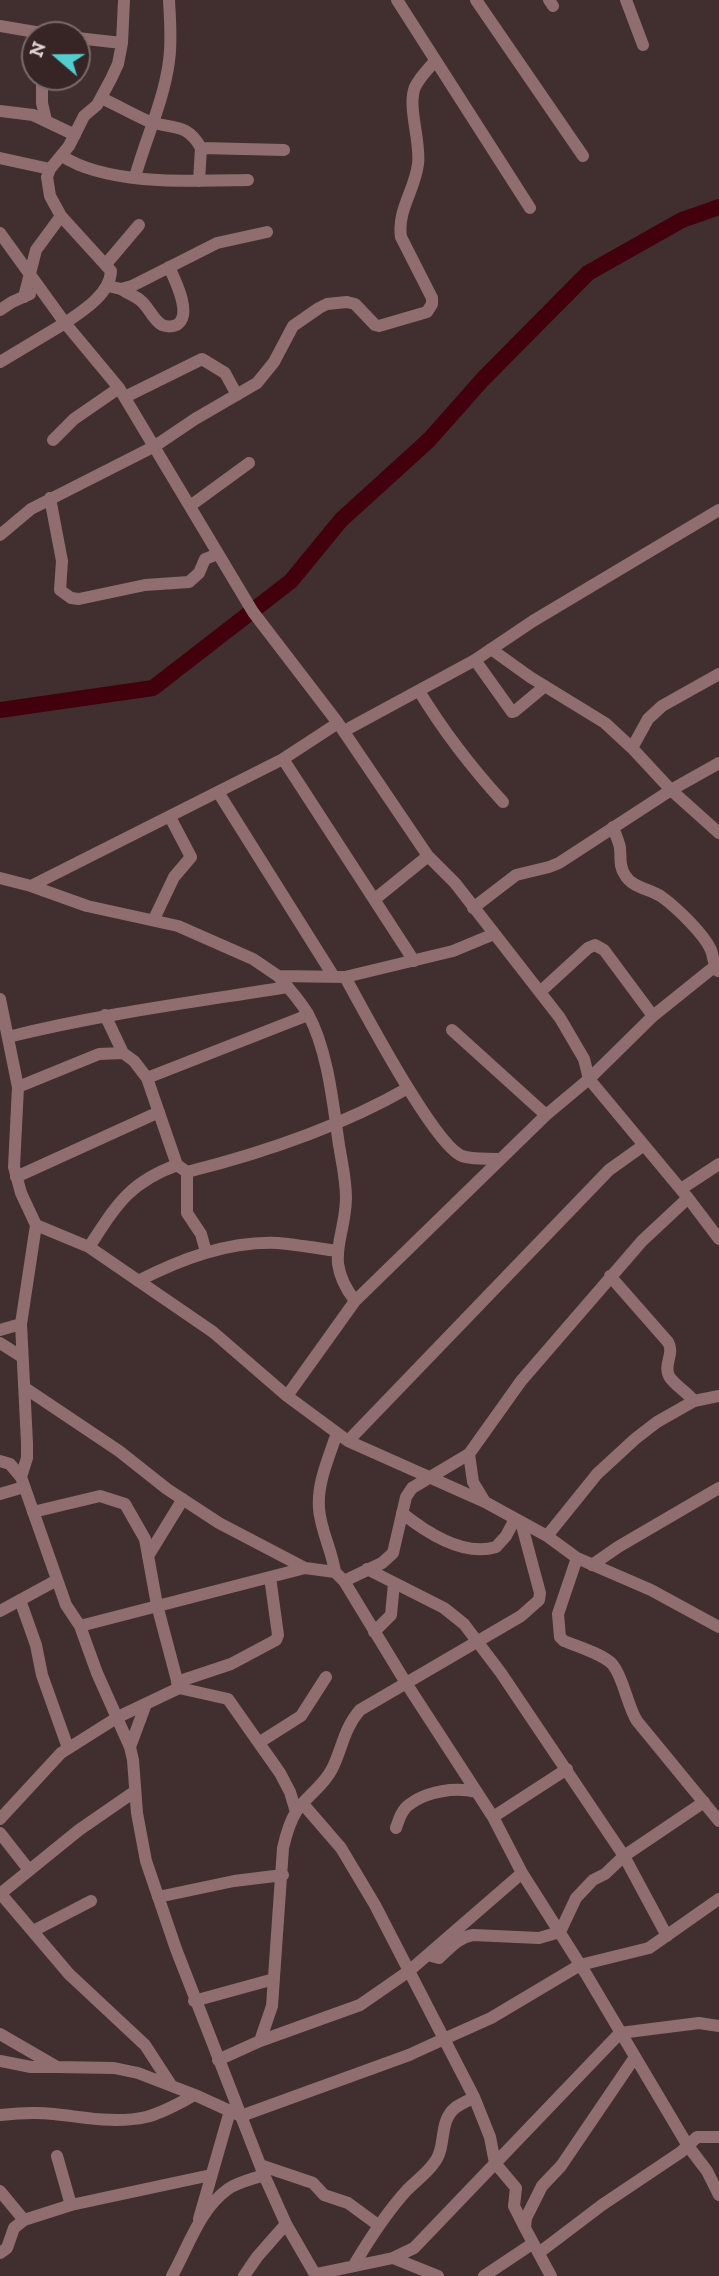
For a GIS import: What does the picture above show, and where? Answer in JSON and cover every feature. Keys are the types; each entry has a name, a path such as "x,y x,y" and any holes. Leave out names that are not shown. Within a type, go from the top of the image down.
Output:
{"street":[{"path":"115,288 111,271 106,264 61,216 50,196 47,177 75,135 84,116 101,98 118,64 124,0"},
{"path":"135,177 164,87 169,62 172,40 169,0"},
{"path":"397,0 530,208"},
{"path":"476,0 583,156"},
{"path":"626,0 643,45"},
{"path":"0,26 21,30"},
{"path":"91,40 122,43"},
{"path":"0,536 31,509 155,446 257,383 267,374 293,326 319,308 327,304 355,304 379,326 430,309 432,298 401,237 400,228 404,204 419,162 413,94 420,79 435,61"},
{"path":"42,91 46,120"},
{"path":"101,98 151,122 183,129 191,134 201,148 200,181"},
{"path":"0,111 17,112 46,120 75,135"},
{"path":"201,148 284,150"},
{"path":"62,156 93,169 135,177 200,181 248,180"},
{"path":"0,158 50,169"},
{"path":"24,297 36,250 61,216"},
{"path":"106,264 138,226"},
{"path":"0,362 65,323 115,288 139,283 217,243 267,232"},
{"path":"0,233 65,323 122,392 253,611 341,727 428,856 455,883 560,1018 584,1059 589,1079 719,1239"},
{"path":"115,288 140,300 160,324 171,327 178,324 184,312 180,292 169,267"},
{"path":"0,310 40,289"},
{"path":"53,440 74,419 122,392 202,359 225,373 237,395"},
{"path":"190,506 248,463"},
{"path":"50,498 62,561 60,590 71,598 98,596 145,585 189,582 200,573 205,559 218,554"},
{"path":"31,886 341,727 419,691 475,660 557,607 719,510"},
{"path":"491,649 605,723 671,790 719,833"},
{"path":"475,660 512,712 545,686"},
{"path":"632,748 648,719 662,706 719,674"},
{"path":"419,691 443,730 503,802"},
{"path":"283,759 414,961"},
{"path":"473,908 516,875 559,863 719,762"},
{"path":"218,792 448,1146 470,1158 500,1159"},
{"path":"154,919 174,877 191,857 170,817"},
{"path":"287,1396 355,1301 546,1115 589,1079 653,1016 718,967 702,937 670,903 635,885 625,876 613,827"},
{"path":"375,899 428,856"},
{"path":"0,878 87,906 178,926 253,959 278,976 288,987 308,1014 327,1074 345,1182 346,1201 337,1251 338,1269 355,1301"},
{"path":"278,976 339,977 453,951 494,933"},
{"path":"540,992 588,948 595,945 604,950 653,1016"},
{"path":"8,1037 106,1015 166,1008 288,987"},
{"path":"0,999 18,1087 14,1149 16,1177 36,1225 21,1324 27,1458 22,1482 0,1494"},
{"path":"147,1078 308,1014"},
{"path":"106,1015 123,1053 147,1078 182,1168 187,1213 201,1234 206,1252"},
{"path":"452,1030 546,1115"},
{"path":"18,1087 99,1054 123,1053"},
{"path":"89,1247 126,1195 147,1178 260,1151 376,1107 408,1088"},
{"path":"16,1177 159,1112"},
{"path":"314,1132 339,1143"},
{"path":"644,1145 600,1179 481,1306 343,1437 321,1484 319,1507 340,1577 493,1817 522,1873 688,2146 707,2171 719,2195"},
{"path":"25,1388 219,1523 305,1568 340,1577 367,1569 382,1563 393,1553 406,1497 412,1488 469,1454 521,1381 610,1276 684,1194 719,1164"},
{"path":"36,1225 89,1247 213,1332 287,1396 343,1437 426,1478 485,1502 547,1536 577,1558 651,1590 719,1627"},
{"path":"138,1281 206,1252 276,1243 337,1251"},
{"path":"610,1276 668,1342 672,1354 667,1366 669,1376 694,1401"},
{"path":"0,1330 21,1324"},
{"path":"0,1343 22,1357"},
{"path":"547,1536 615,1456 657,1422 694,1401 719,1396"},
{"path":"469,1454 473,1482 485,1502"},
{"path":"0,1461 10,1464 22,1482 66,1605 80,1626 97,1673 130,1747 134,1792 146,1861 194,2001 218,2060 235,2114 286,2224 316,2275 393,2258 414,2248 620,2033 699,2023 719,2026"},
{"path":"592,1565 719,1488"},
{"path":"33,1513 93,1497 117,1500 125,1504 145,1539 157,1605 178,1685"},
{"path":"148,1556 183,1499"},
{"path":"402,1513 436,1535 476,1550 496,1547 518,1520"},
{"path":"260,2041 271,2014 283,1848 288,1829 299,1808 317,1791 333,1767 344,1735 360,1710 521,1616 539,1600 540,1593 518,1520"},
{"path":"577,1558 558,1614 560,1637 609,1661 615,1667 630,1710 637,1721 719,1821"},
{"path":"80,1626 305,1568"},
{"path":"367,1569 451,1613 464,1624 567,1769 624,1856 667,1936"},
{"path":"0,1819 68,1748 178,1685 231,1664 276,1640 278,1635 270,1577"},
{"path":"0,1611 57,1580"},
{"path":"374,1632 391,1615 394,1583"},
{"path":"20,1600 36,1644 42,1675 68,1748"},
{"path":"260,1742 301,1716 326,1677"},
{"path":"178,1685 228,1699 260,1742 299,1808 341,1848 375,1905 474,2097 489,2137 495,2163 516,2188 514,2206 551,2276"},
{"path":"130,1747 146,1704"},
{"path":"493,1817 567,1769"},
{"path":"396,1828 403,1811 422,1798 453,1790 476,1792"},
{"path":"134,1792 79,1830 0,1893 69,1974 145,2045 171,2085"},
{"path":"560,1933 576,1898 593,1880 704,1802"},
{"path":"0,1833 29,1870"},
{"path":"218,2060 260,2041 360,2005 428,1955 522,1873"},
{"path":"158,1896 234,1881 283,1875"},
{"path":"0,2061 31,2067 114,2068 138,2073 235,2114 370,2069 444,2039 503,2012 580,1965 649,1948 719,1899"},
{"path":"33,1931 91,1901"},
{"path":"428,1955 439,1958 465,1936 540,1938 560,1933"},
{"path":"194,2001 274,1979"},
{"path":"0,2034 57,2067"},
{"path":"525,2228 529,2211 542,2186 561,2166 635,2057"},
{"path":"0,2115 53,2113 89,2119 121,2120 145,2117 166,2110 195,2095"},
{"path":"354,2265 378,2225 440,2154 446,2121 450,2114 474,2097"},
{"path":"172,2276 198,2222 211,2175 235,2114"},
{"path":"484,2276 536,2248 602,2205 697,2137 719,2137"},
{"path":"57,2156 71,2205"},
{"path":"198,2222 228,2189 262,2170 313,2183 324,2195 348,2203 378,2225"},
{"path":"0,2253 7,2248 14,2228 24,2220 71,2205 211,2175"},
{"path":"0,2191 24,2220"},
{"path":"244,2276 257,2256 286,2224"},
{"path":"393,2258 438,2276"}],"waterway":[{"path":"0,710 153,688 291,581 341,520 429,440 483,379 588,273 682,220 719,207"}]}
